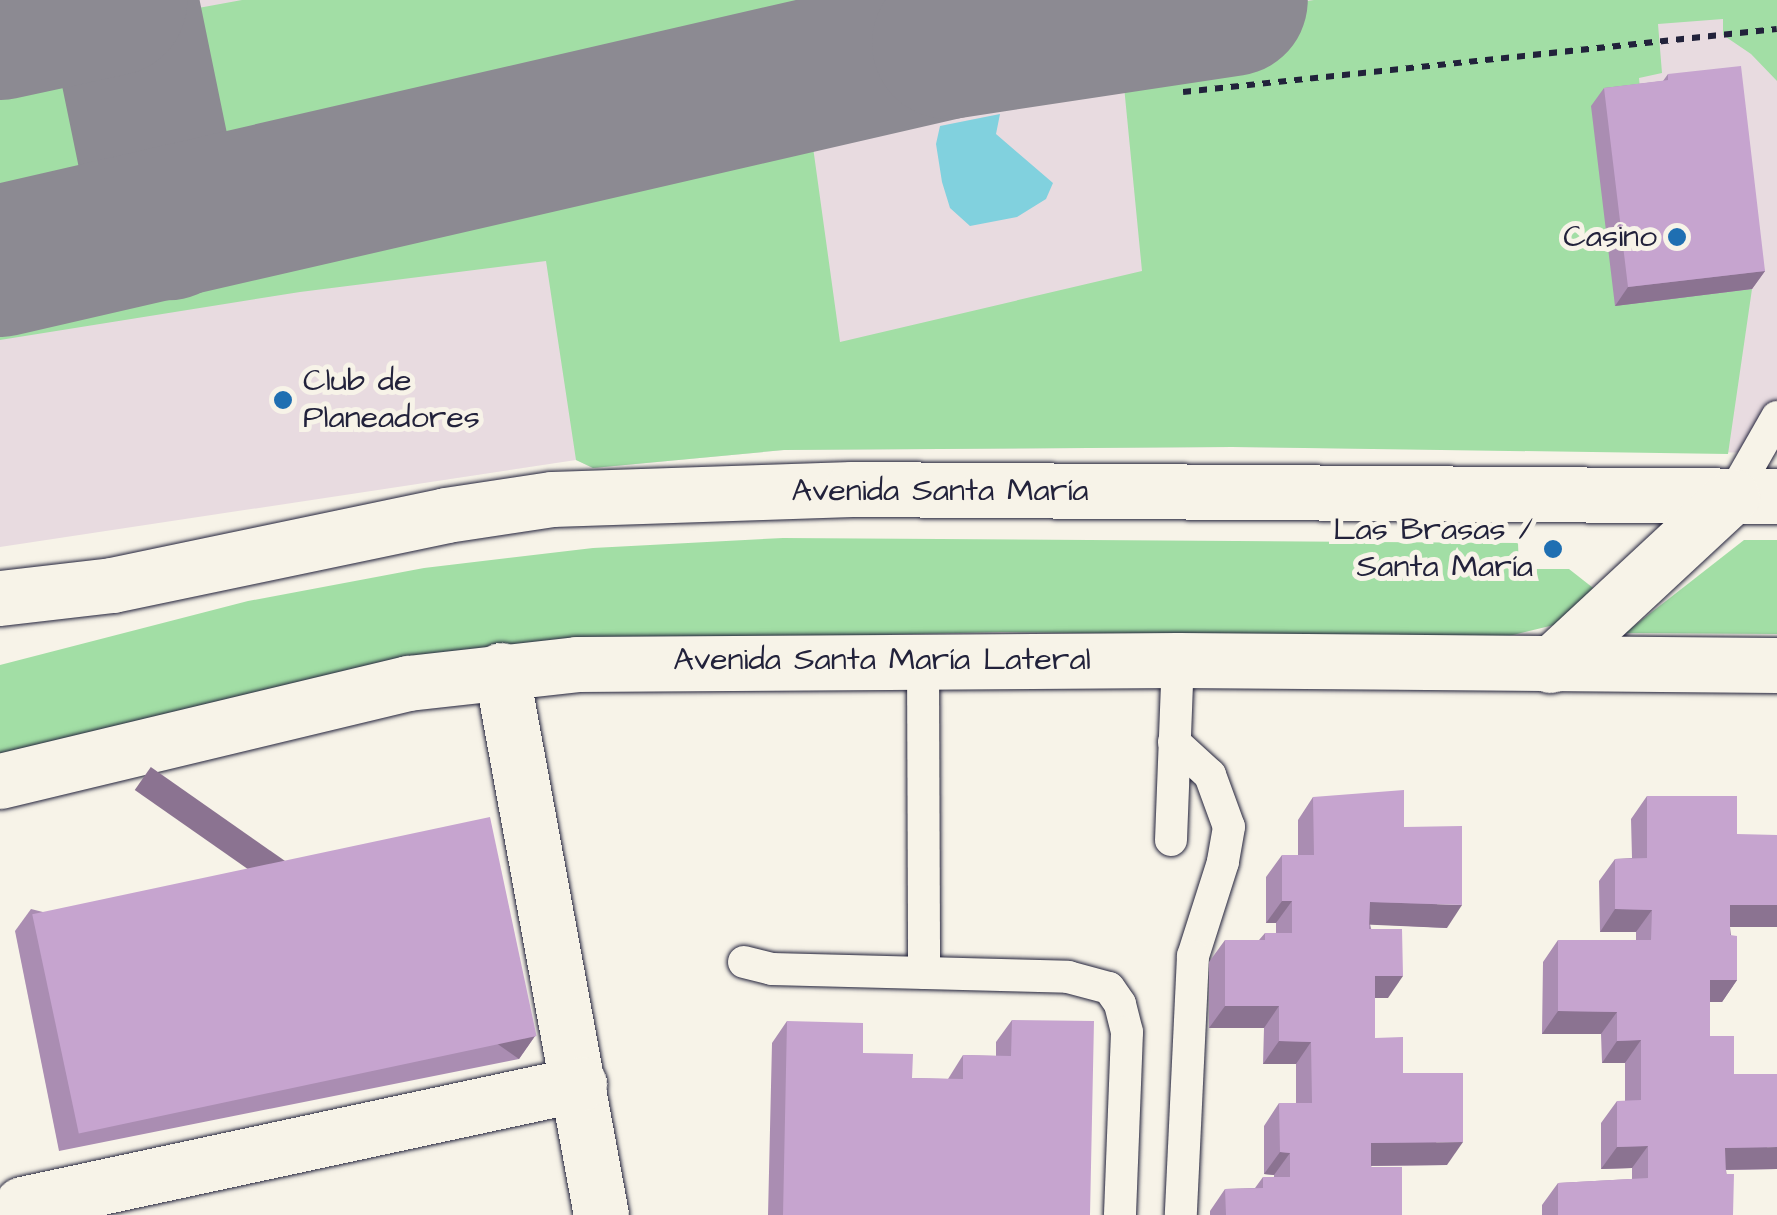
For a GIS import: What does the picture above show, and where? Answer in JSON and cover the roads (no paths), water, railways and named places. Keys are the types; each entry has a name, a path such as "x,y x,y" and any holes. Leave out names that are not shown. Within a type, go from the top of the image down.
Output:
{"street":[{"name":"Avenida Santa María","path":"0,619 112,585 446,515 552,499 852,489 1754,496"},
{"path":"1550,665 1754,496"},
{"name":"Avenida Santa María","path":"0,598 112,585"},
{"name":"Avenida Santa María Lateral","path":"0,781 408,683 501,670 659,660 1777,665"},
{"path":"501,670 602,1215"},
{"path":"22,1204 579,1084"}],"lane":[{"path":"1754,496 1777,416"},
{"path":"923,660 924,974"},
{"path":"1170,840 1178,660"},
{"path":"1174,742 1210,775 1229,827 1223,862 1193,956 1181,1215"},
{"path":"744,962 772,969 1068,977 1109,988 1120,1004 1127,1032 1120,1215"}],"water":[{"path":"1000,114 996,134 1053,183 1046,199 1017,217 970,226 950,208 942,182 936,144 940,126"}],"place":[{"name":"Casino","path":"1677,237"},
{"name":"Club de Planeadores","path":"283,400"},
{"name":"Las Brasas / Santa María","path":"1553,549"}]}
